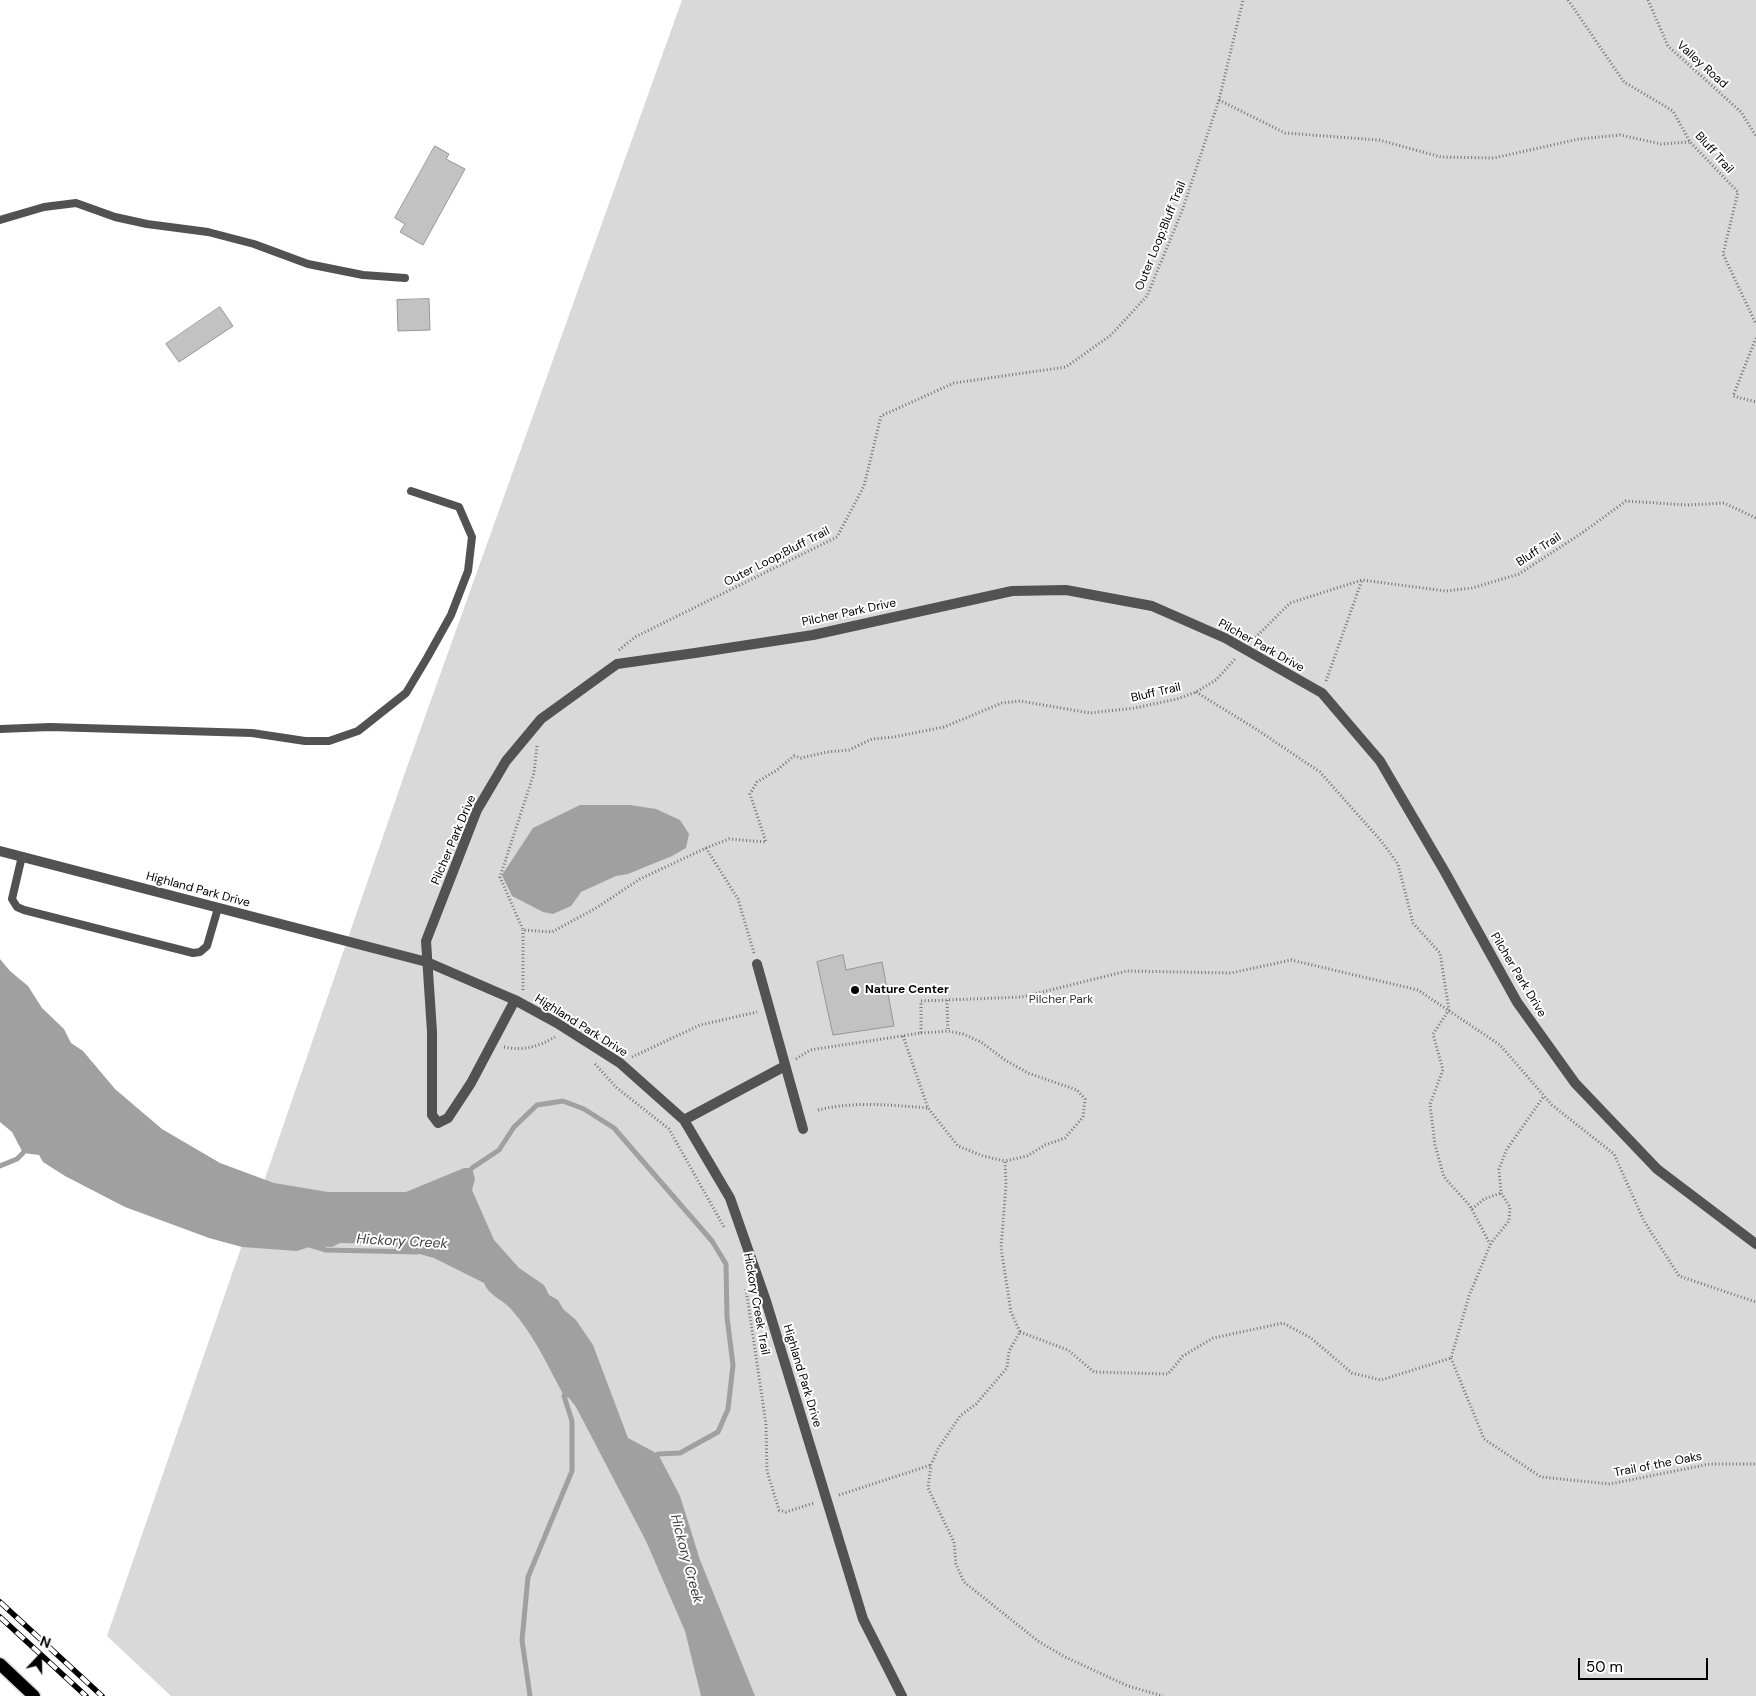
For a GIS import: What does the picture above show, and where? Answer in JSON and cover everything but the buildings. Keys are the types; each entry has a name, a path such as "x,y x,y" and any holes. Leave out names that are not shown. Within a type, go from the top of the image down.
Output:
{"main road":[{"path":"0,1664 34,1696"}],"street":[{"name":"Pilcher Park Drive","path":"491,1045 471,1083 448,1118 438,1123 432,1115 432,1032 426,942 478,810 506,761 541,719 617,664 813,634 1012,591 1066,590 1152,606 1225,638 1322,694 1380,761 1445,872 1517,1002 1575,1083 1657,1169 1756,1244"},
{"name":"Highland Park Drive","path":"0,850 427,962 515,1000 568,1030 620,1063 684,1120 730,1198 766,1301 863,1619 902,1696"},
{"path":"757,964 803,1130"},
{"path":"491,1045 515,1000"},
{"path":"684,1120 785,1066"}],"lane":[{"path":"0,220 44,207 76,203 147,224 208,232 254,244 308,264 362,275 405,278"},
{"path":"0,729 59,727 252,733 305,741 329,741 358,731 406,693 428,658 451,615 468,571 472,537 459,507 411,491"},
{"path":"22,856 12,899 17,907 24,910 193,953 200,952 208,946 218,908"}],"path":[{"name":"Outer Loop;Bluff Trail","path":"612,655 635,637 837,537 864,486 880,416 954,383 1066,366 1111,335 1148,296 1182,211 1219,100 1243,0"},
{"name":"Bluff Trail","path":"1568,0 1624,82 1673,112 1690,142 1738,192 1724,254 1756,324"},
{"name":"Valley Road","path":"1648,0 1668,46 1741,112 1756,136"},
{"path":"1219,100 1285,133 1379,140 1441,157 1494,158 1579,140 1620,136 1661,144 1690,142"},
{"path":"1756,338 1733,396 1756,402"},
{"name":"Bluff Trail","path":"706,848 729,839 766,842 750,794 756,782 777,770 794,756 801,758 849,750 872,739 894,738 944,726 1002,703 1020,701 1090,713 1135,708 1176,699 1196,692 1216,680 1290,603 1362,580 1446,591 1472,588 1519,574 1582,533 1626,501 1687,505 1724,503 1756,518"},
{"path":"1322,694 1362,580"},
{"path":"1196,692 1320,772 1382,842 1398,864 1413,922 1440,953 1449,1010 1433,1034 1443,1070 1430,1104 1435,1145 1444,1177 1472,1209 1490,1245"},
{"path":"523,991 523,930 500,877 534,773 541,719"},
{"path":"523,930 552,932 596,908 640,879 706,848 738,899 757,964"},
{"path":"921,1033 921,1001 1022,997 1127,971 1231,973 1290,960 1418,990 1500,1045 1552,1105 1614,1154 1644,1221 1679,1276 1756,1302"},
{"path":"947,1000 948,1031"},
{"path":"620,1063 700,1025 770,1009"},
{"path":"491,1045 516,1050 535,1047 568,1030"},
{"path":"785,1066 810,1050 921,1033 948,1031 963,1034 981,1042 1005,1060 1028,1073 1077,1090 1085,1099 1083,1117 1065,1138 1045,1145 1027,1156 1005,1161 983,1156 958,1146 928,1108 903,1036"},
{"path":"591,1060 616,1088 669,1128 727,1231"},
{"path":"1005,1161 1006,1185 1001,1248 1011,1312 1020,1332 1068,1350 1094,1372 1168,1374 1183,1356 1214,1338 1283,1323 1311,1338 1352,1373 1381,1380 1450,1358 1468,1296 1490,1245 1509,1221 1510,1207 1501,1194 1499,1169 1507,1149 1545,1096"},
{"path":"818,1110 834,1106 870,1104 928,1108"},
{"path":"1472,1209 1484,1199 1501,1194"},
{"name":"Hickory Creek Trail","path":"744,1282 766,1424 768,1471 779,1510 786,1512 931,1465"},
{"path":"1020,1332 1009,1351 1007,1368 976,1404 960,1416 938,1449 931,1465 928,1488 954,1542 956,1564 964,1582 1038,1641 1065,1658 1128,1686 1163,1696"},
{"name":"Trail of the Oaks","path":"1450,1358 1484,1439 1541,1477 1610,1484 1710,1464 1756,1464"}],"green space":[{"name":"Pilcher Park","path":"682,0 1756,0 1756,1696 171,1696 107,1636 407,767"}],"water":[{"path":"580,805 630,805 656,809 680,820 689,834 686,848 672,856 628,874 616,876 581,892 571,906 553,914 543,912 512,896 502,875 533,828"},
{"path":"0,959 10,971 28,986 42,1008 64,1029 71,1043 83,1051 115,1089 162,1129 220,1163 274,1183 328,1192 406,1192 464,1168 472,1168 475,1179 472,1190 494,1240 519,1268 544,1285 549,1295 558,1300 563,1309 576,1320 593,1345 628,1438 658,1454 680,1496 700,1560 755,1696 701,1696 685,1631 646,1541 576,1407 569,1398 564,1396 527,1329 511,1309 492,1294 484,1283 434,1258 384,1244 340,1243 332,1247 312,1246 297,1251 242,1247 209,1238 125,1207 65,1176 43,1162 39,1155 23,1153 12,1132 0,1122"}],"waterway":[{"path":"472,1168 499,1150 514,1127 537,1105 563,1101 584,1109 614,1128 712,1241 726,1264 727,1317 733,1365 728,1409 718,1432 680,1453 658,1454"},
{"path":"0,1166 17,1159 23,1153"},
{"name":"Hickory Creek","path":"307,1244 326,1250 418,1252"},
{"path":"530,1696 522,1640 528,1577 572,1471 572,1421 564,1396"}],"railway":[{"path":"0,1602 102,1696"},
{"path":"0,1617 86,1696"}],"place":[{"name":"Nature Center","path":"855,990"}]}
